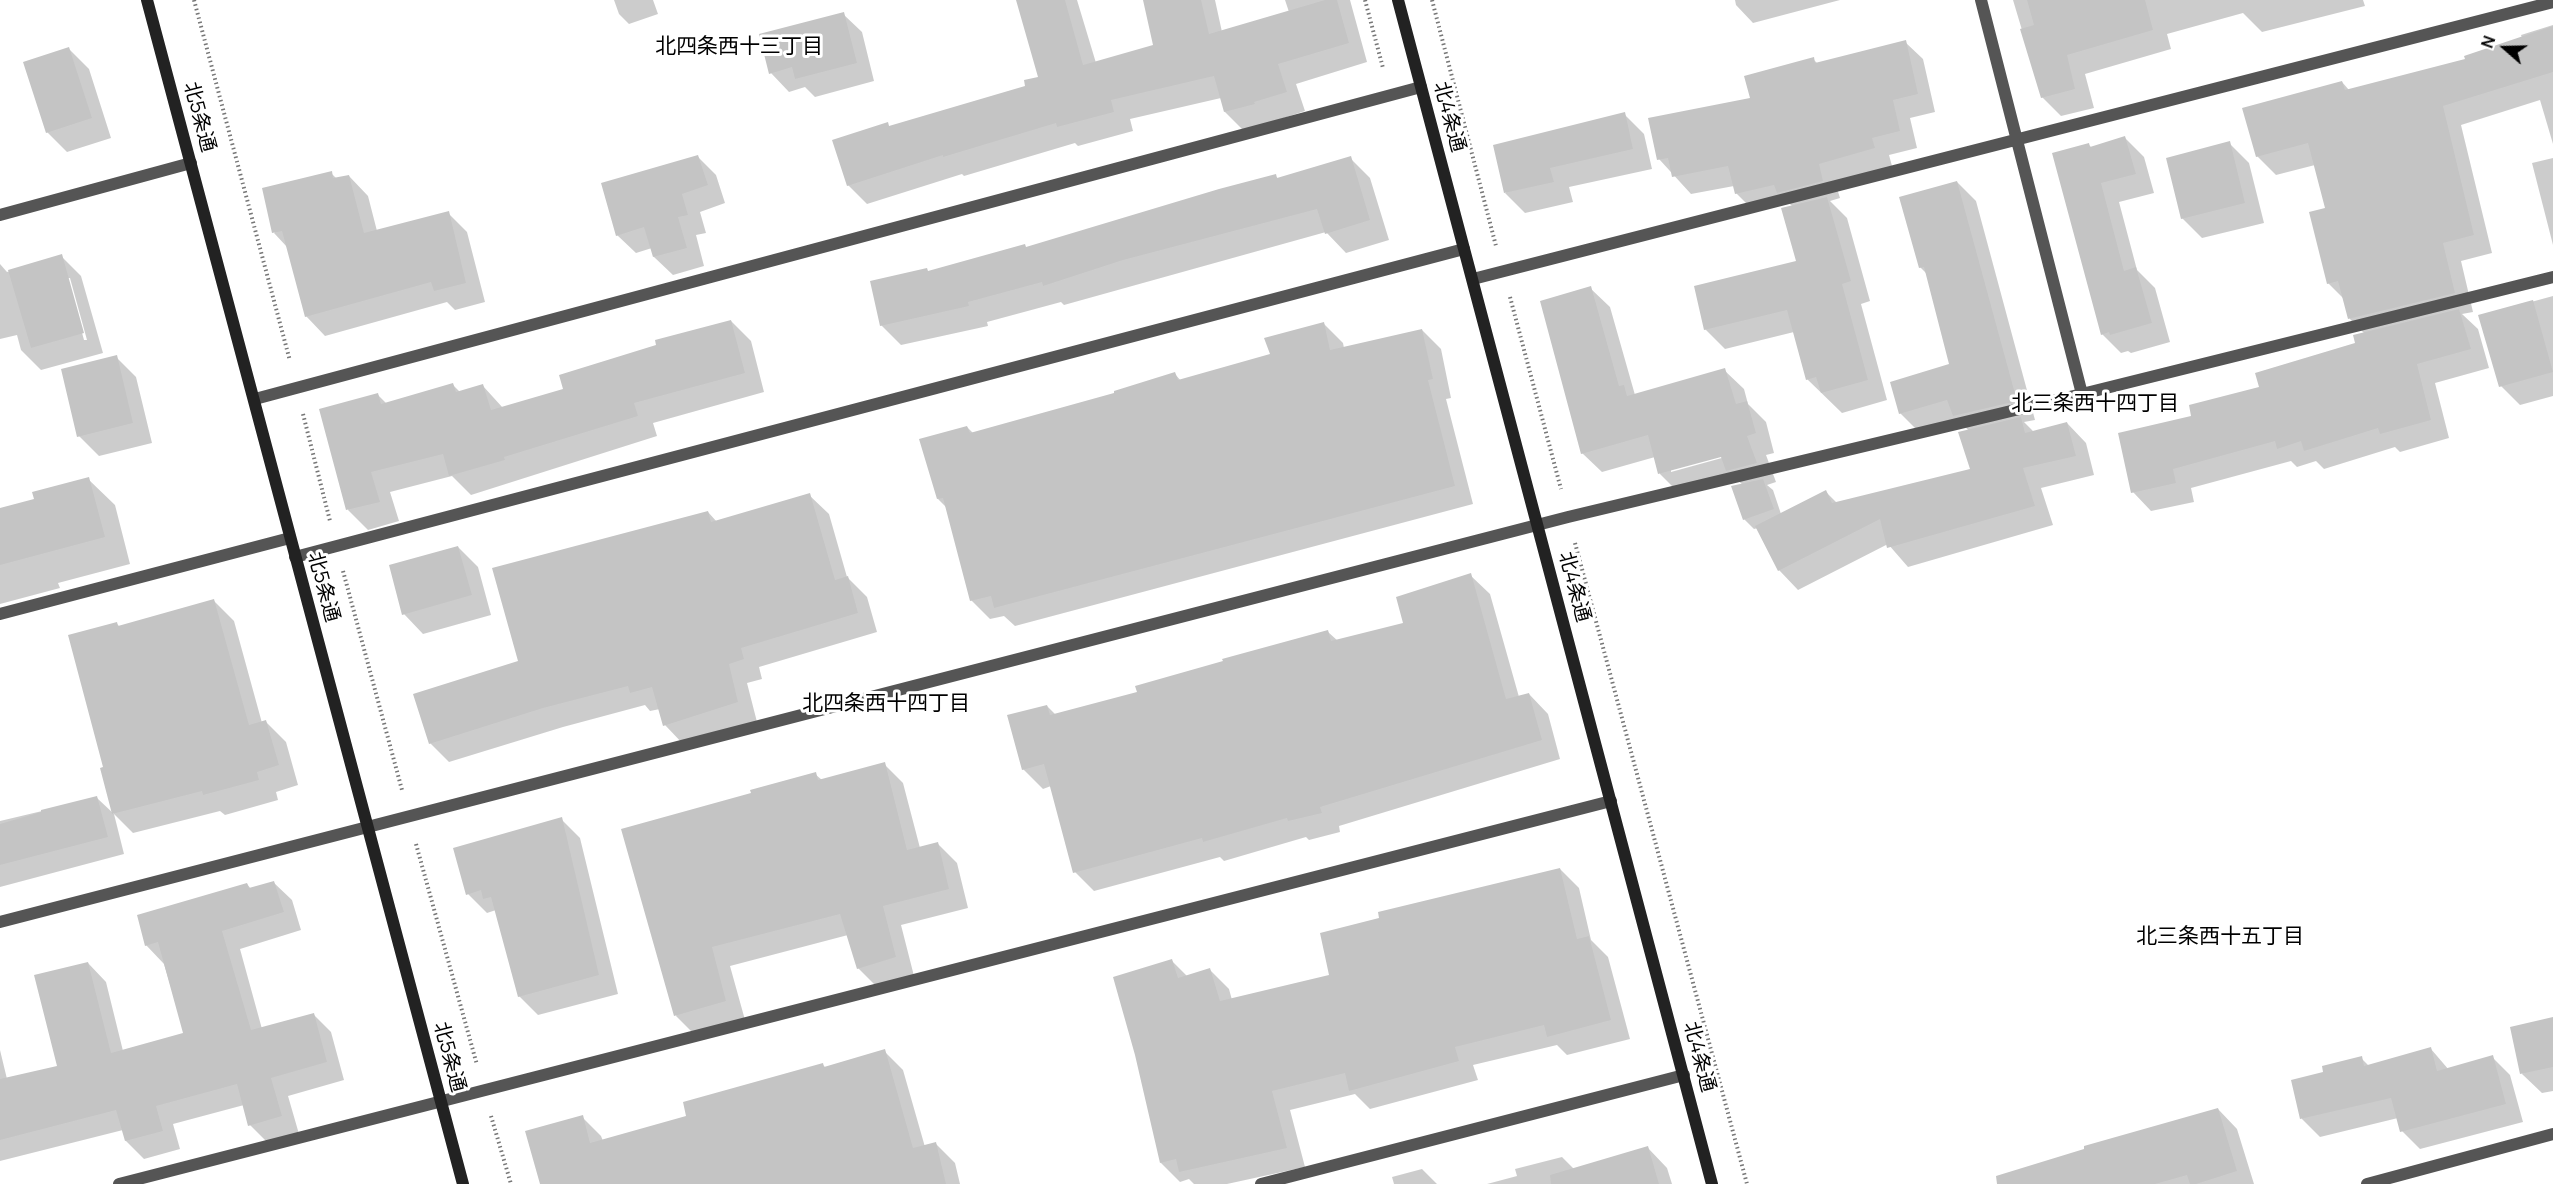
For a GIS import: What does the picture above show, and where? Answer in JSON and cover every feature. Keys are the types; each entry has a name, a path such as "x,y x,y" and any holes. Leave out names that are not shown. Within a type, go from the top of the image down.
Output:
{"street":[{"name":"北5条通","path":"147,0 463,1184"},
{"name":"北4条通","path":"1398,0 1712,1184"},
{"path":"1981,0 2082,394"},
{"path":"1473,279 2553,2"},
{"path":"255,399 1421,87"},
{"path":"0,215 191,163"},
{"path":"295,557 1464,249"},
{"path":"0,922 1537,525 2082,394 2553,277"},
{"path":"0,614 290,538"},
{"path":"119,1184 1611,801"},
{"path":"1261,1184 1684,1075"},
{"path":"2367,1184 2553,1134"}],"path":[{"path":"194,0 297,388 336,546 511,1184"},
{"path":"1432,0 1747,1184"}],"building":[{"path":"1016,0 1065,0 1083,65 1153,45 1143,0 1201,0 1209,34 1325,0 1337,0 1349,43 1278,64 1287,92 1254,102 1255,104 1224,112 1214,76 1111,100 1114,112 1057,127 1056,123 943,157 943,155 847,186 832,140 888,122 889,126 1025,86 1024,80 1038,77"},
{"path":"2027,0 2145,0 2153,30 2067,55 2075,89 2041,98 2020,29 2034,25"},
{"path":"844,12 857,63 795,79 792,67 769,74 759,34"},
{"path":"2553,26 2553,72 2443,106 2474,235 2443,243 2455,293 2348,319 2338,281 2327,284 2309,212 2325,208 2308,143 2256,157 2242,108 2342,81 2345,90 2465,59 2464,56"},
{"path":"1906,40 1918,94 1893,100 1900,131 1872,138 1875,148 1819,164 1823,181 1777,193 1774,185 1735,194 1728,166 1672,177 1668,158 1657,160 1648,118 1750,98 1744,76 1814,57 1815,63"},
{"path":"69,47 92,118 46,133 23,62"},
{"path":"1625,112 1633,149 1550,168 1554,182 1504,193 1493,145"},
{"path":"2125,136 2136,174 2101,183 2124,271 2136,267 2152,323 2110,335 2109,332 2101,335 2052,153 2089,143 2090,147"},
{"path":"2230,141 2245,203 2181,219 2166,158"},
{"path":"698,155 708,185 682,194 688,215 678,217 687,248 653,257 644,227 616,236 601,183"},
{"path":"1351,156 1370,220 1325,234 1317,209 1123,260 1043,286 1042,282 968,302 969,306 880,326 870,281 927,268 928,271 1025,244 1026,247 1219,189 1276,174 1277,178"},
{"path":"332,171 333,178 349,175 364,233 449,211 466,283 434,291 431,282 305,317 282,231 272,233 262,188"},
{"path":"1957,181 2017,401 1953,416 1947,400 1899,414 1890,382 1949,364 1924,267 1919,268 1899,197"},
{"path":"1827,197 1851,281 1842,284 1868,380 1821,393 1816,377 1806,380 1787,310 1704,330 1694,286 1796,261 1781,208"},
{"path":"62,254 84,333 31,348 8,270"},
{"path":"1591,286 1619,386 1624,385 1627,396 1725,368 1736,404 1747,401 1756,433 1747,436 1757,463 1726,471 1721,457 1658,474 1648,435 1581,454 1540,301"},
{"path":"2533,300 2553,372 2499,387 2478,315"},
{"path":"2459,309 2471,349 2417,364 2431,420 2380,434 2378,428 2304,451 2301,441 2277,449 2275,441 2173,469 2176,483 2131,493 2118,433 2191,416 2189,405 2259,387 2255,373 2355,343 2353,335"},
{"path":"731,320 745,373 634,403 638,416 449,476 443,454 371,472 380,502 346,510 319,409 378,393 381,404 453,383 456,392 483,384 491,410 563,389 559,375 656,345 655,340"},
{"path":"1324,322 1330,350 1422,329 1433,379 1428,380 1455,486 994,608 991,596 970,601 943,498 937,499 919,439 967,426 970,433 1114,393 1114,391 1175,372 1178,380 1270,354 1264,338"},
{"path":"117,355 133,423 77,437 61,369"},
{"path":"2021,417 2025,433 2067,422 2076,456 2023,468 2035,506 1887,548 1880,519 1778,571 1755,526 1826,490 1832,503 1970,469 1958,432"},
{"path":"89,477 105,537 0,565 0,508 34,499 32,492"},
{"path":"1763,479 1774,509 1743,520 1731,486"},
{"path":"810,493 835,580 848,576 858,613 741,648 744,659 729,664 738,702 663,726 652,687 630,693 628,686 543,708 429,744 413,694 518,661 492,568 708,511 711,522"},
{"path":"458,546 472,595 402,615 389,565"},
{"path":"1471,573 1506,699 1529,693 1542,740 1320,807 1322,813 1288,821 1287,818 1203,842 1202,838 1073,873 1044,764 1022,770 1007,715 1047,705 1050,715 1137,692 1135,686 1328,630 1331,641 1403,623 1396,597"},
{"path":"214,599 249,725 266,720 279,765 257,772 259,780 203,795 202,791 112,814 100,768 103,767 68,635 117,622 118,626"},
{"path":"885,762 907,850 938,842 949,889 883,906 896,957 857,969 840,914 712,947 726,1001 674,1016 621,829 751,793 750,790 816,772 818,780"},
{"path":"97,796 108,837 0,865 0,824 41,812 41,810"},
{"path":"562,817 599,975 518,997 491,897 483,899 481,890 466,895 453,848"},
{"path":"1560,868 1577,939 1589,936 1611,1020 1547,1037 1544,1025 1455,1047 1459,1061 1349,1091 1345,1073 1272,1091 1287,1148 1179,1172 1176,1159 1160,1163 1135,1055 1113,977 1172,959 1178,978 1210,968 1220,1001 1329,975 1320,933 1379,918 1378,912"},
{"path":"274,881 284,912 222,931 251,1030 314,1013 327,1062 271,1078 282,1116 248,1126 237,1084 156,1106 163,1131 125,1141 116,1110 0,1140 0,1079 57,1066 34,975 88,962 111,1053 183,1033 158,942 145,946 137,915 247,883 249,888"},
{"path":"2553,1017 2553,1067 2520,1074 2510,1027"},
{"path":"2431,1047 2437,1071 2493,1055 2506,1104 2400,1132 2391,1098 2300,1119 2291,1080 2323,1072 2322,1066 2362,1056 2364,1066"},
{"path":"885,1049 913,1148 936,1142 946,1184 540,1184 525,1131 583,1115 590,1143 686,1116 683,1102 823,1063 824,1067"},
{"path":"2218,1108 2237,1171 2196,1184 2190,1184 2187,1175 2155,1184 1997,1184 1996,1176 2084,1149 2084,1146"},
{"path":"1648,1146 1659,1184 1551,1184 1550,1175"}],"district":[{"name":"北四条西十三丁目","path":"739,47"},
{"name":"北三条西十四丁目","path":"2095,404"},
{"name":"北四条西十四丁目","path":"886,704"},
{"name":"北三条西十五丁目","path":"2220,937"}]}
